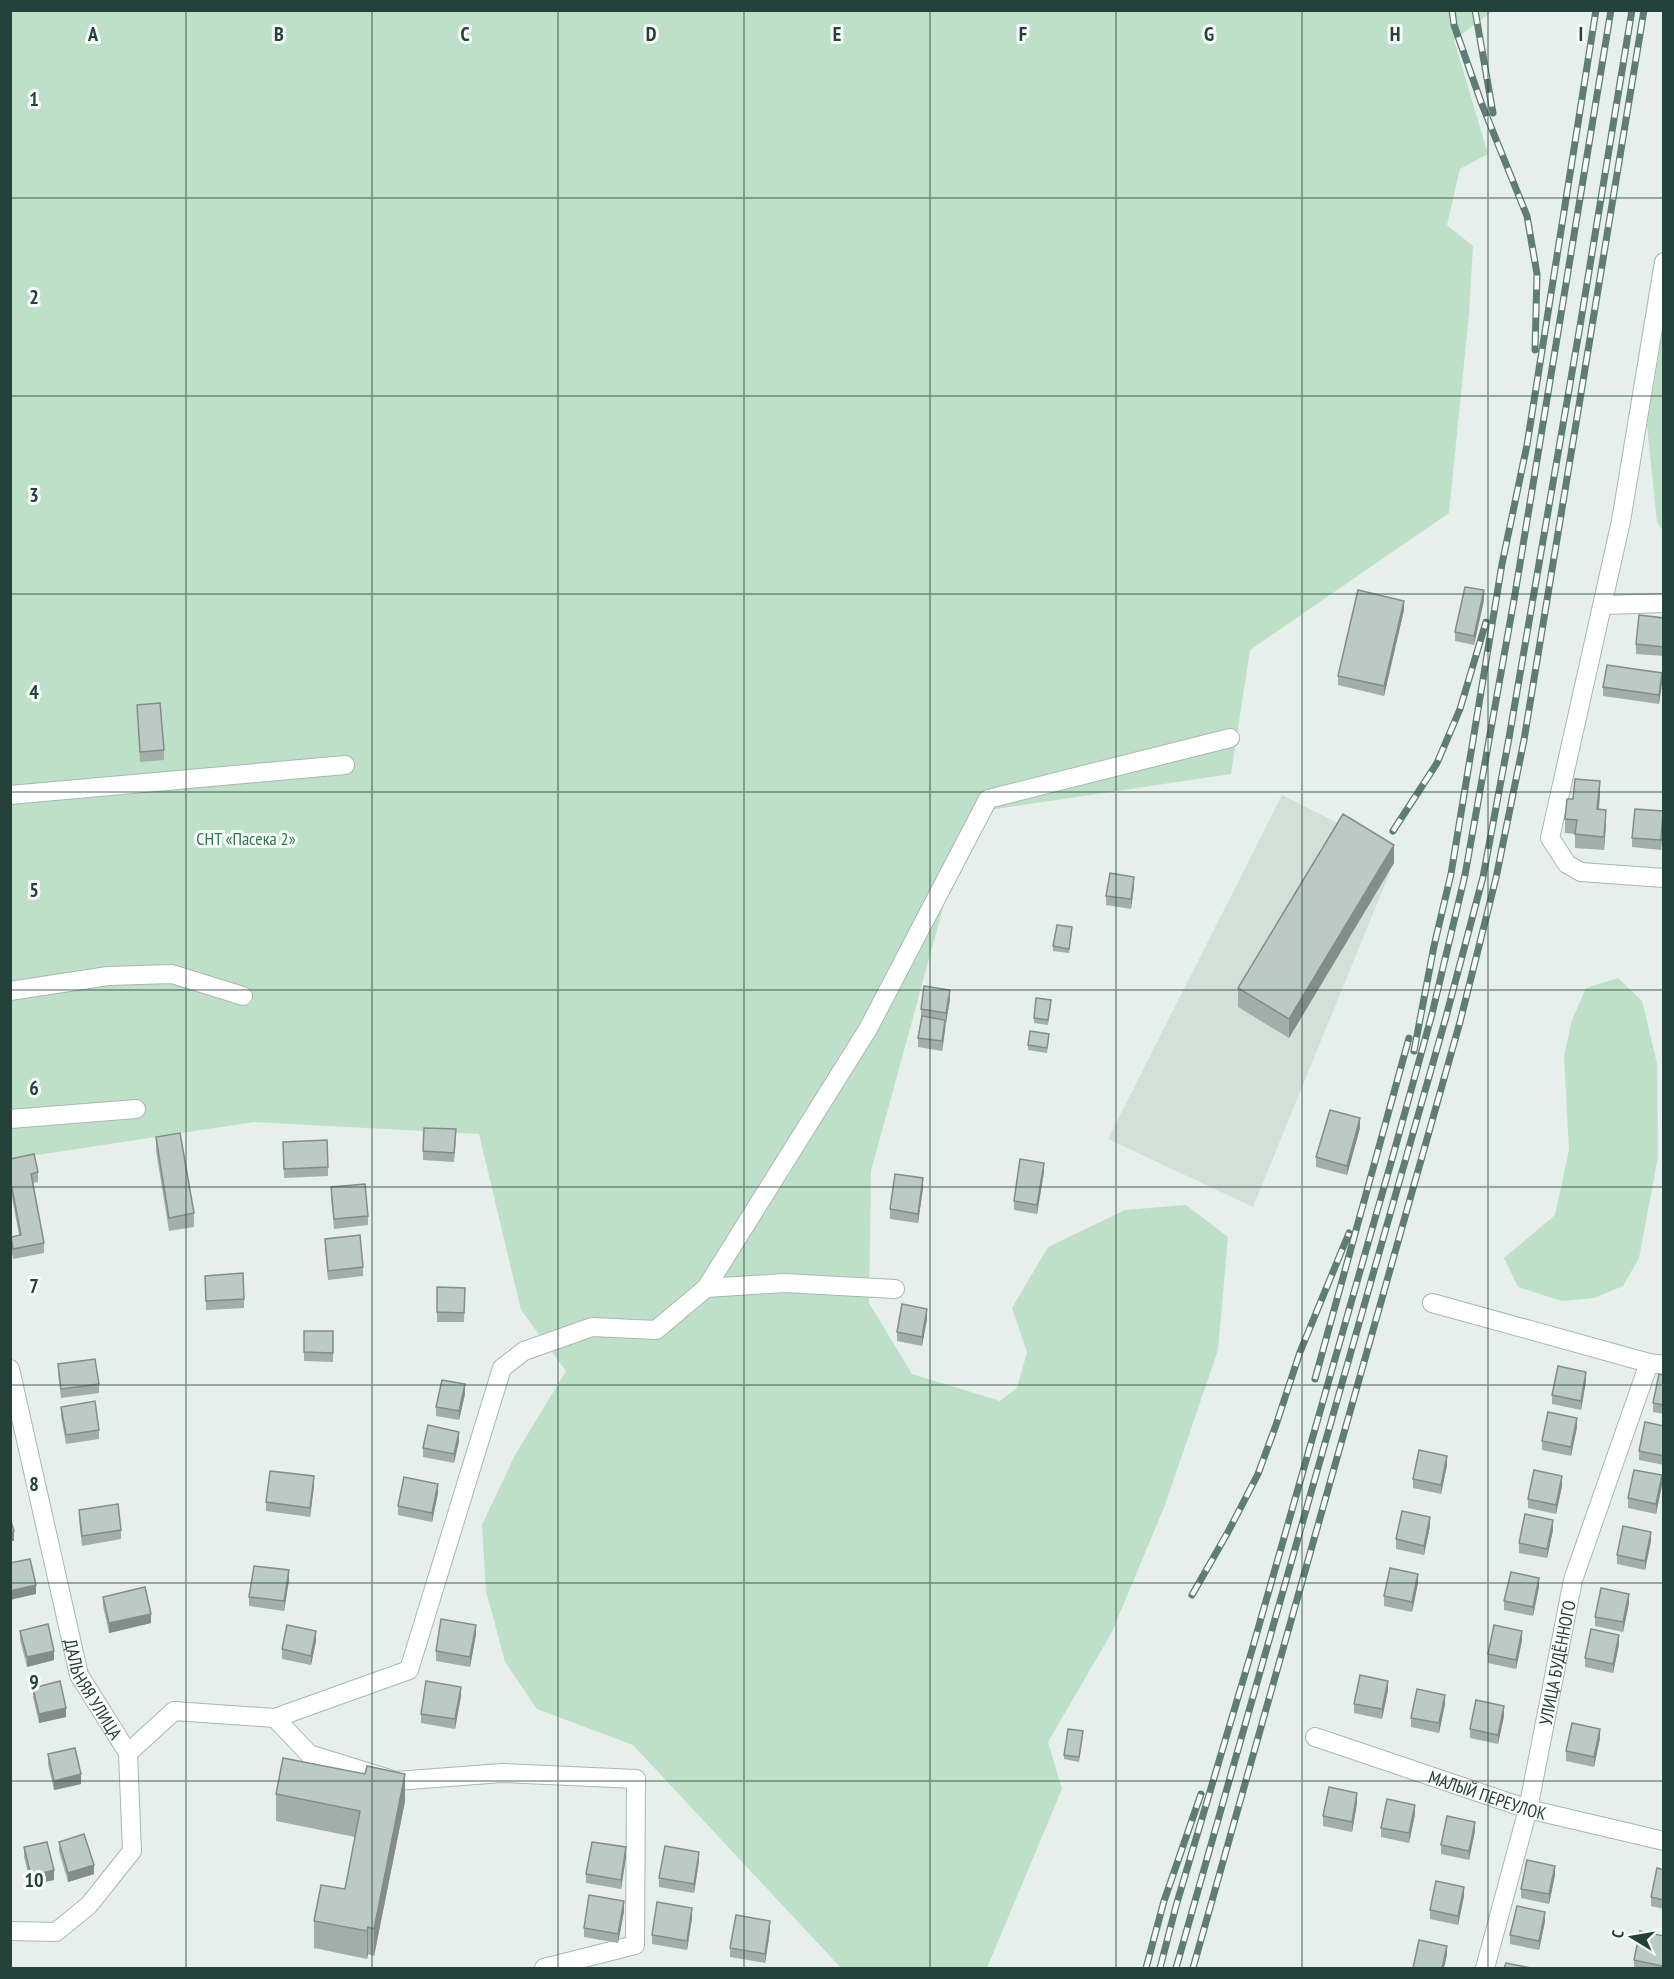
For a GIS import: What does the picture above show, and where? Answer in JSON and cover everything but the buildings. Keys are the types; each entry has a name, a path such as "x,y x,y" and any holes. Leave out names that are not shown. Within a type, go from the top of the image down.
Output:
{"street":[{"path":"1664,262 1622,521 1551,838 1567,864 1581,872 1664,878"},
{"path":"1604,605 1664,603"},
{"path":"128,1753 174,1711 275,1718 409,1670 502,1368 524,1351 592,1327 656,1330 706,1288 868,1029 988,799 1230,738"},
{"path":"10,795 345,765"},
{"path":"10,991 108,976 172,975 243,996"},
{"path":"10,1119 136,1109"},
{"path":"706,1288 784,1283 895,1289"},
{"path":"1432,1303 1656,1364"},
{"name":"УЛИЦА БУДЁННОГО","path":"1485,1968 1528,1809 1573,1580 1656,1364"},
{"name":"ДАЛЬНЯЯ УЛИЦА","path":"10,1369 79,1675 128,1753 132,1851 89,1905 56,1932 10,1931"},
{"path":"275,1718 309,1754 396,1781 502,1773 636,1779 636,1945 544,1968"},
{"name":"МАЛЫЙ ПЕРЕУЛОК","path":"1315,1737 1528,1809 1664,1841"}],"shaded area":[{"path":"1282,795 1383,846 1390,872 1253,1207 1108,1139"}],"green space":[{"name":"СНТ «Пасека 2»","path":"11,11 1493,11 1454,40 1488,154 1460,169 1447,225 1473,246 1469,314 1449,513 1250,650 1231,774 969,813 871,1171 869,1303 912,1374 1000,1401 1017,1388 1027,1352 1012,1308 1048,1247 1125,1210 1186,1205 1228,1237 1218,1350 1165,1505 1112,1632 1048,1742 1062,1789 987,1968 841,1968 633,1745 537,1709 505,1662 486,1591 482,1525 515,1455 566,1371 521,1310 479,1134 254,1122 11,1159"},
{"path":"1663,330 1663,531 1657,522 1647,426"},
{"path":"1618,978 1642,1001 1657,1063 1658,1157 1639,1258 1623,1286 1594,1298 1562,1301 1518,1287 1504,1258 1555,1215 1569,1150 1564,1055 1572,1020 1586,988"}],"railway":[{"path":"1452,10 1454,25 1481,102 1527,216 1537,274 1535,350"},
{"path":"1475,10 1493,113"},
{"path":"1414,1051 1434,946 1451,874 1502,564 1527,445 1596,10"},
{"path":"1160,1968 1394,1152 1432,1014 1465,875 1515,594 1611,10"},
{"path":"1176,1968 1446,1017 1483,877 1580,326 1632,10"},
{"path":"1193,1968 1460,1022 1496,878 1524,740 1644,10"},
{"path":"1393,831 1437,763 1460,709 1486,622"},
{"path":"1315,1379 1409,1038"},
{"path":"1192,1595 1258,1474 1300,1352 1349,1233"},
{"path":"1146,1968 1164,1901 1201,1794"}]}
